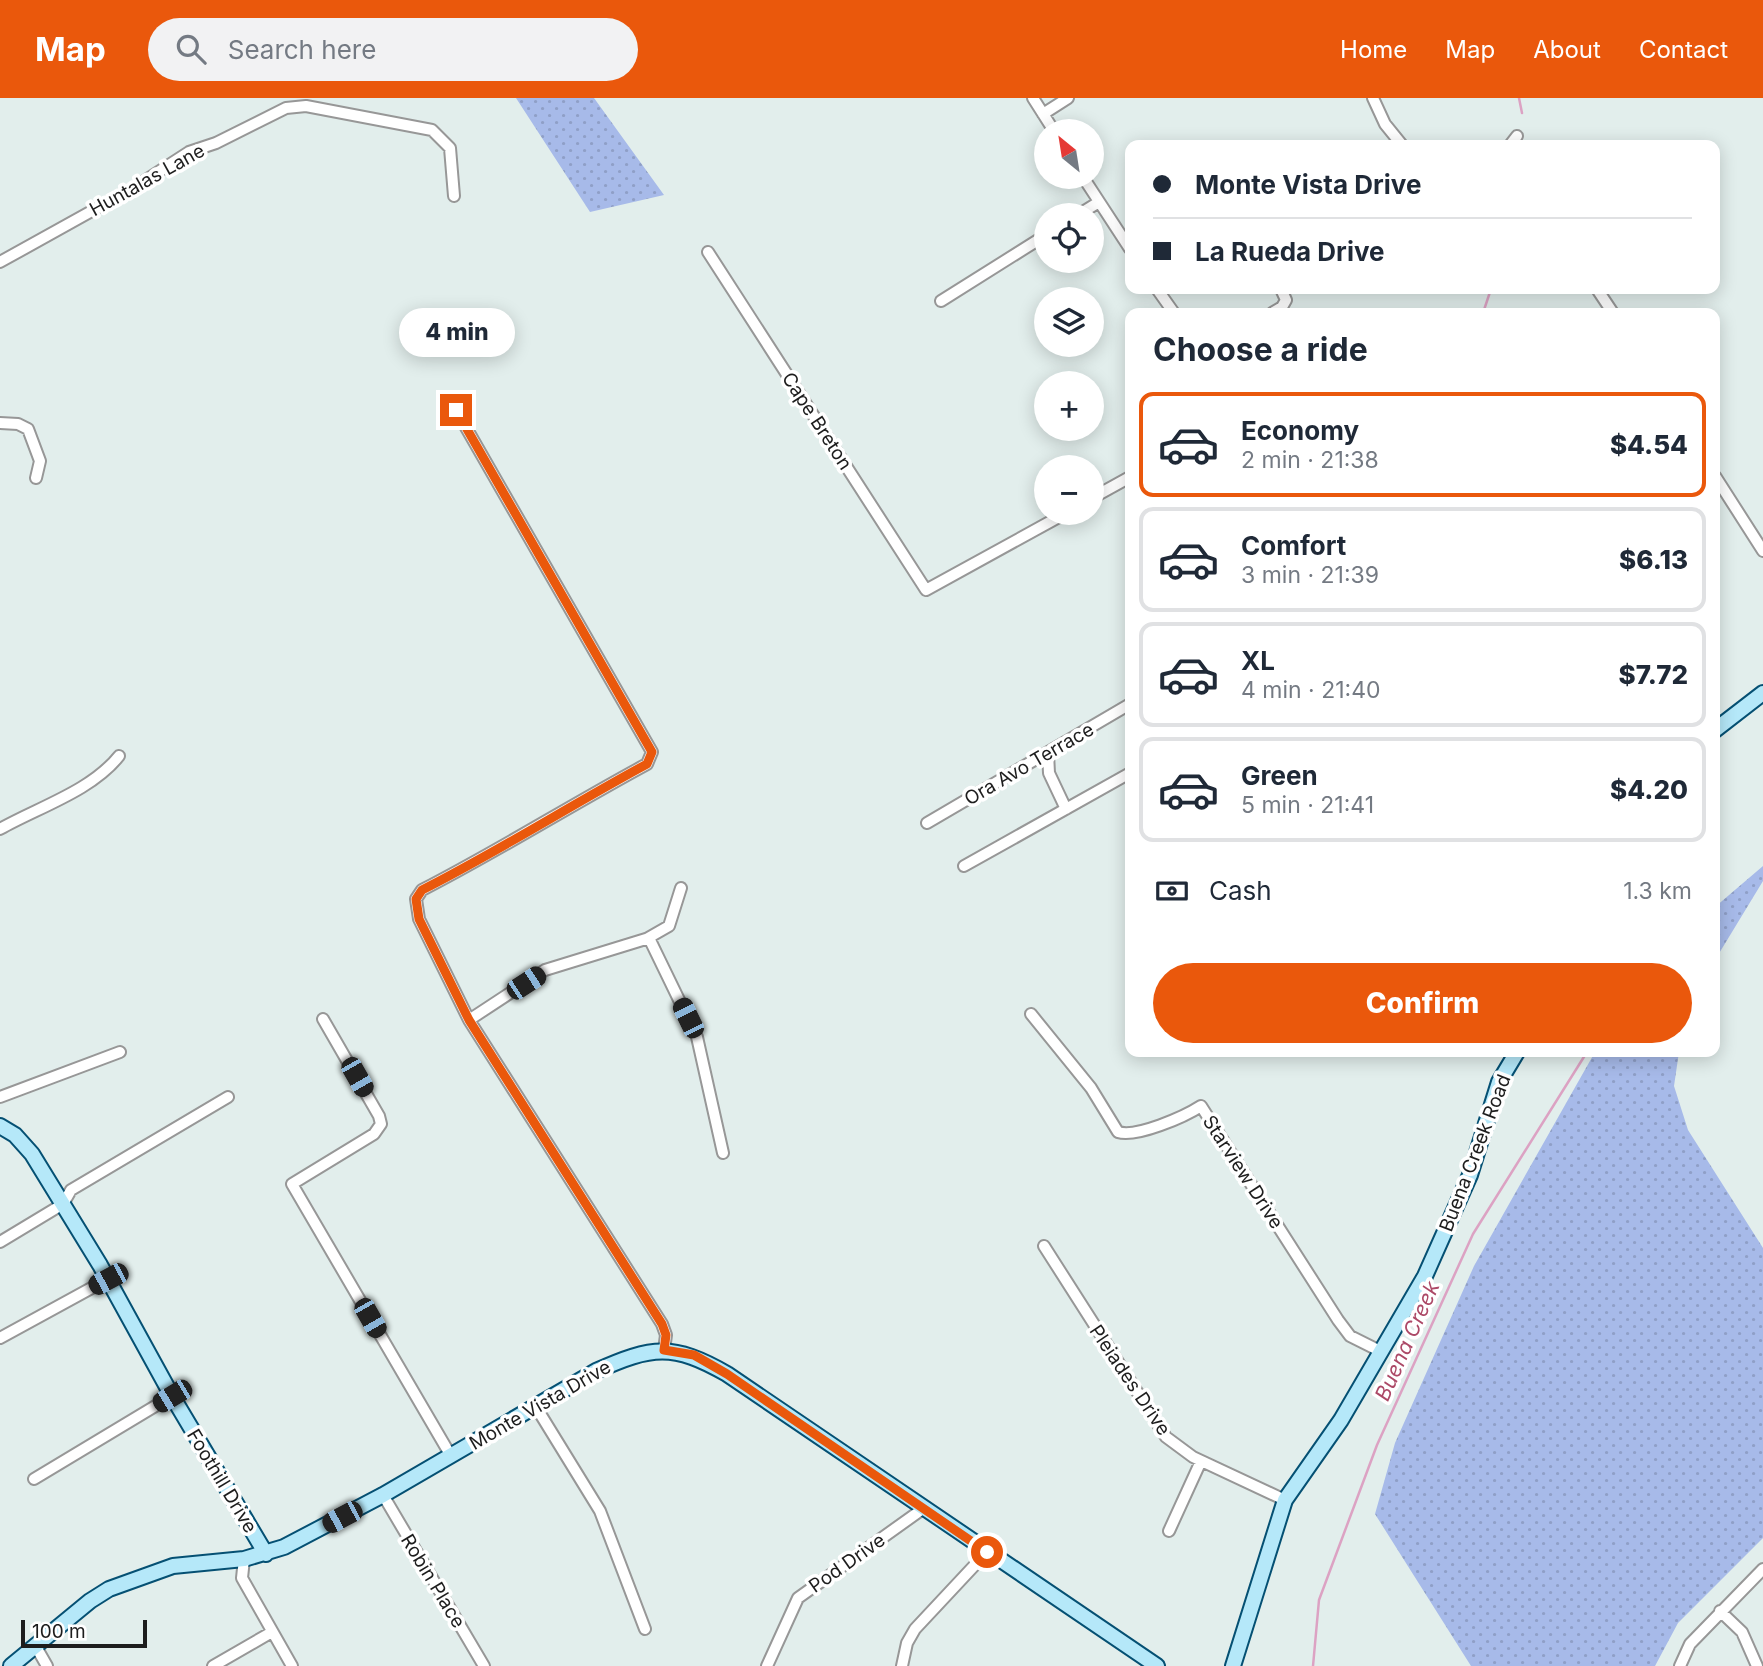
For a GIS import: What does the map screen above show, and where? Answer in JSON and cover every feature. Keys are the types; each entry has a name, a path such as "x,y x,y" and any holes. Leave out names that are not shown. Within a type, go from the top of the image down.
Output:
{"main road":[{"path":"1720,726 1763,693"},
{"name":"Buena Creek Road","path":"1233,1666 1285,1500 1341,1420 1425,1276 1470,1175 1499,1082 1514,1057"},
{"name":"Foothill Drive","path":"0,1126 15,1135 32,1154 108,1279 172,1396 266,1554"},
{"name":"Monte Vista Drive","path":"11,1666 90,1601 131,1579 173,1566 244,1559 266,1554 383,1495 596,1371 631,1355 664,1350 694,1355 727,1374 1157,1666"}],"street":[{"path":"1033,98 1046,119"},
{"path":"1043,114 1068,98"},
{"path":"1373,98 1385,124 1398,140"},
{"name":"Huntalas Lane","path":"0,262 135,187 189,152 216,143 286,108 306,106 432,130 450,148 454,196"},
{"path":"1091,189 1125,241"},
{"path":"940,301 1034,242"},
{"name":"Cape Breton","path":"708,252 926,590 1044,525"},
{"path":"456,410 652,752 647,764 513,838 490,855 418,893 419,919 469,1020 662,1324 666,1335 664,1350"},
{"path":"0,423 18,424 27,429 40,461 36,478"},
{"path":"1104,491 1125,480"},
{"path":"1720,484 1763,551"},
{"name":"Ora Avo Terrace","path":"927,823 1125,707"},
{"path":"1048,753 1048,773 1066,809"},
{"path":"0,829 75,790 109,768 119,755"},
{"path":"964,866 1125,776"},
{"path":"469,1020 545,970 648,938 669,926 681,888"},
{"path":"648,938 697,1037 723,1153"},
{"name":"Starview Drive","path":"1031,1014 1091,1088 1118,1132 1126,1134 1152,1127 1186,1115 1201,1106 1338,1320 1350,1336 1380,1351"},
{"path":"323,1019 379,1116 381,1124 374,1134 292,1184 451,1456"},
{"path":"0,1097 120,1052"},
{"path":"0,1242 63,1204 71,1191 228,1097"},
{"name":"Pleiades Drive","path":"1044,1246 1156,1424 1171,1442 1201,1461 1285,1500"},
{"path":"0,1338 108,1279"},
{"path":"34,1479 172,1396"},
{"path":"536,1407 600,1511 645,1629"},
{"path":"1169,1531 1201,1461"},
{"name":"Robin Place","path":"383,1495 484,1666"},
{"name":"Pod Drive","path":"767,1666 797,1598 924,1508"},
{"path":"902,1666 907,1643 915,1629 987,1552"},
{"path":"244,1559 242,1578 292,1666"},
{"path":"1680,1666 1690,1644 1763,1569"},
{"path":"1720,1611 1742,1632 1757,1666"},
{"path":"213,1666 272,1632"},
{"path":"35,1645 47,1666"}],"shaded area":[{"path":"516,98 594,98 664,195 590,212"},
{"path":"1763,866 1763,881 1720,952 1720,903"},
{"path":"1592,1057 1678,1057 1674,1086 1688,1130 1763,1248 1763,1538 1678,1623 1655,1666 1471,1666 1375,1514 1395,1443 1474,1266"}],"waterway":[{"name":"Buena Creek","path":"1519,98 1522,113"},
{"name":"Buena Creek","path":"1485,308 1489,294"},
{"name":"Buena Creek","path":"1313,1666 1319,1600 1377,1445 1473,1234 1584,1057"}],"route":[{"path":"456,410 652,752 647,764 513,838 490,855 422,890 416,899 419,919 469,1020 662,1324 666,1335 664,1350 694,1355 727,1374 987,1552"}]}
